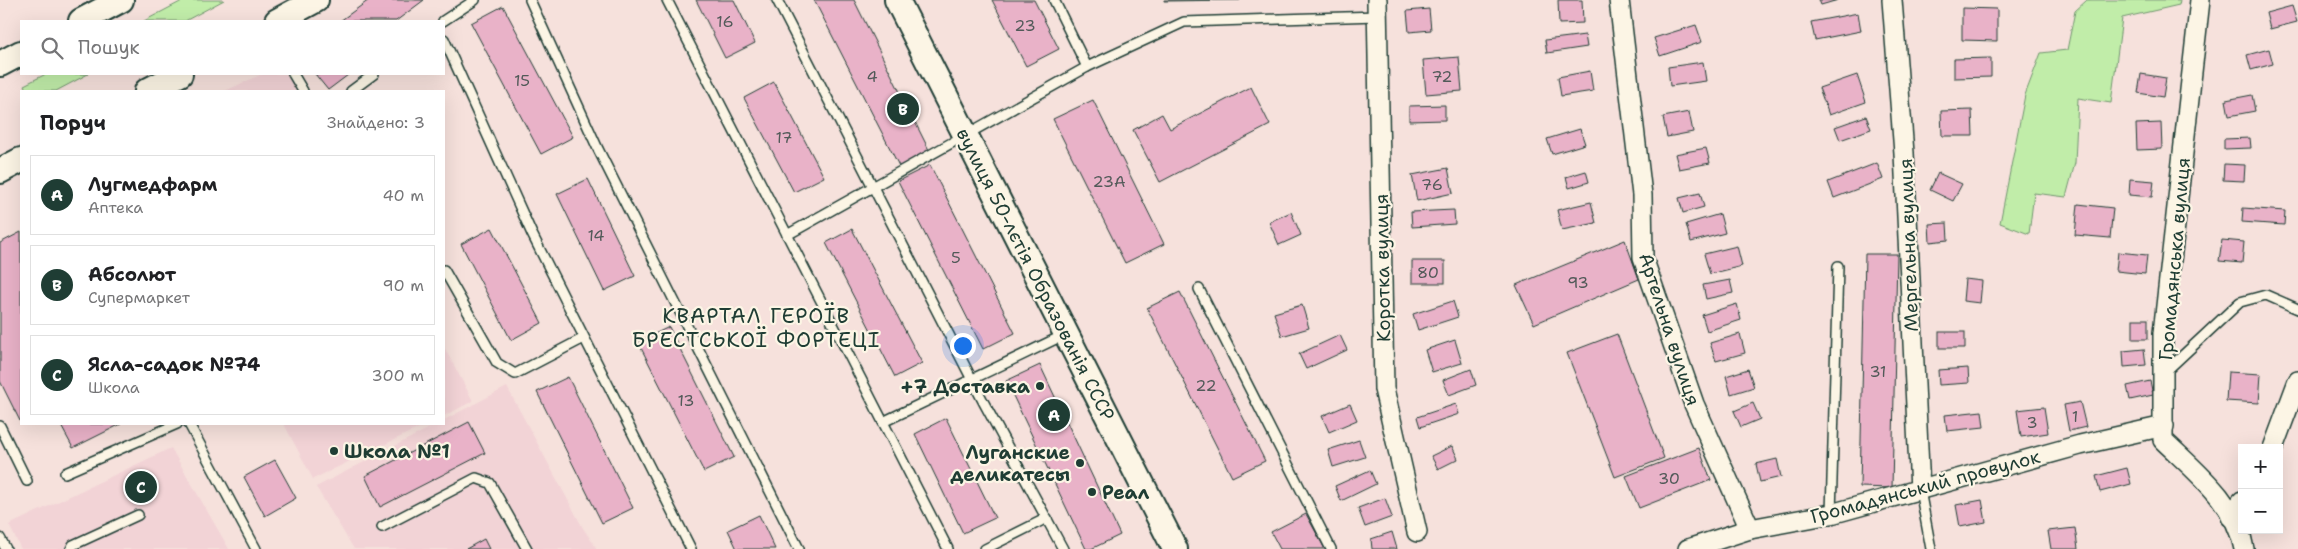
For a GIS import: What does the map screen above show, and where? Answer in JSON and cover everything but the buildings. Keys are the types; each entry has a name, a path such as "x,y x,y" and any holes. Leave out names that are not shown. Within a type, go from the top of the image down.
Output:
{"street":[{"path":"83,20 121,0"},
{"path":"279,20 316,0"},
{"name":"вулиця 50-лєтія Образованія СССР","path":"897,0 1175,549"},
{"name":"Артельна вулиця","path":"1619,0 1642,195 1643,258 1694,404 1750,529"},
{"name":"Мергельна вулиця","path":"1892,0 1904,152 1920,490"},
{"name":"Громадянська вулиця","path":"2200,0 2163,333 2163,440 2220,496 2242,536 2244,549"},
{"name":"Коротка вулиця","path":"1377,8 1384,389 1417,532"},
{"path":"0,64 20,54"},
{"path":"150,90 178,75"},
{"path":"0,171 20,161"},
{"path":"2274,444 2298,381"},
{"name":"Громадянський провулок","path":"1688,549 1750,529 1831,514 2080,445 2164,426"},
{"path":"2231,517 2238,507"}],"lane":[{"path":"445,20 475,0"},
{"path":"530,0 598,149 799,549"},
{"path":"667,0 948,549"},
{"path":"777,0 972,379 1063,549"},
{"path":"1054,0 1087,67"},
{"path":"787,235 1087,67 1184,22 1377,8"},
{"path":"445,41 532,234 691,549"},
{"path":"293,75 303,90"},
{"path":"352,90 373,75"},
{"path":"1831,514 1838,266"},
{"path":"445,272 496,364 515,374 584,338"},
{"path":"1198,289 1331,549"},
{"path":"2164,373 2240,302 2266,295 2298,309"},
{"path":"883,422 1066,334"},
{"path":"65,473 175,425"},
{"path":"189,425 256,549"},
{"path":"0,426 27,480"},
{"path":"382,527 476,478 490,482 527,549"},
{"path":"1920,490 1931,549"},
{"path":"71,549 73,545 138,515"},
{"path":"985,549 1046,518"},
{"path":"0,538 6,549"}],"shaded area":[{"path":"260,75 294,75 301,90 227,90"},
{"name":"Школа №1","path":"445,349 473,401 445,415"},
{"path":"507,387 583,528 597,549 354,549 316,487 435,425 445,425 445,419"},
{"name":"Школа №1","path":"285,425 425,425 313,479"},
{"path":"171,448 229,549 21,549 9,525"}],"green space":[{"path":"184,0 224,0 187,20 146,20"},
{"path":"2087,0 2180,0 2179,5 2122,18 2111,103 2078,98 2075,163 2066,197 2034,193 2029,234 2000,223 2025,95 2041,53 2067,50 2075,11"},
{"path":"44,75 86,75 58,90 26,90 24,85"}],"place":[{"name":"Абсолют","path":"903,109"},
{"name":"+7 Доставка","path":"1040,386"},
{"name":"Лугмедфарм","path":"1054,415"},
{"name":"Школа №1","path":"334,451"},
{"name":"Луганские деликатесы","path":"1080,463"},
{"name":"Ясла-садок №74","path":"141,487"},
{"name":"Реал","path":"1092,492"}],"district":[{"name":"КВАРТАЛ ГЕРОЇВ БРЕСТСЬКОЇ ФОРТЕЦІ","path":"756,328"}]}
